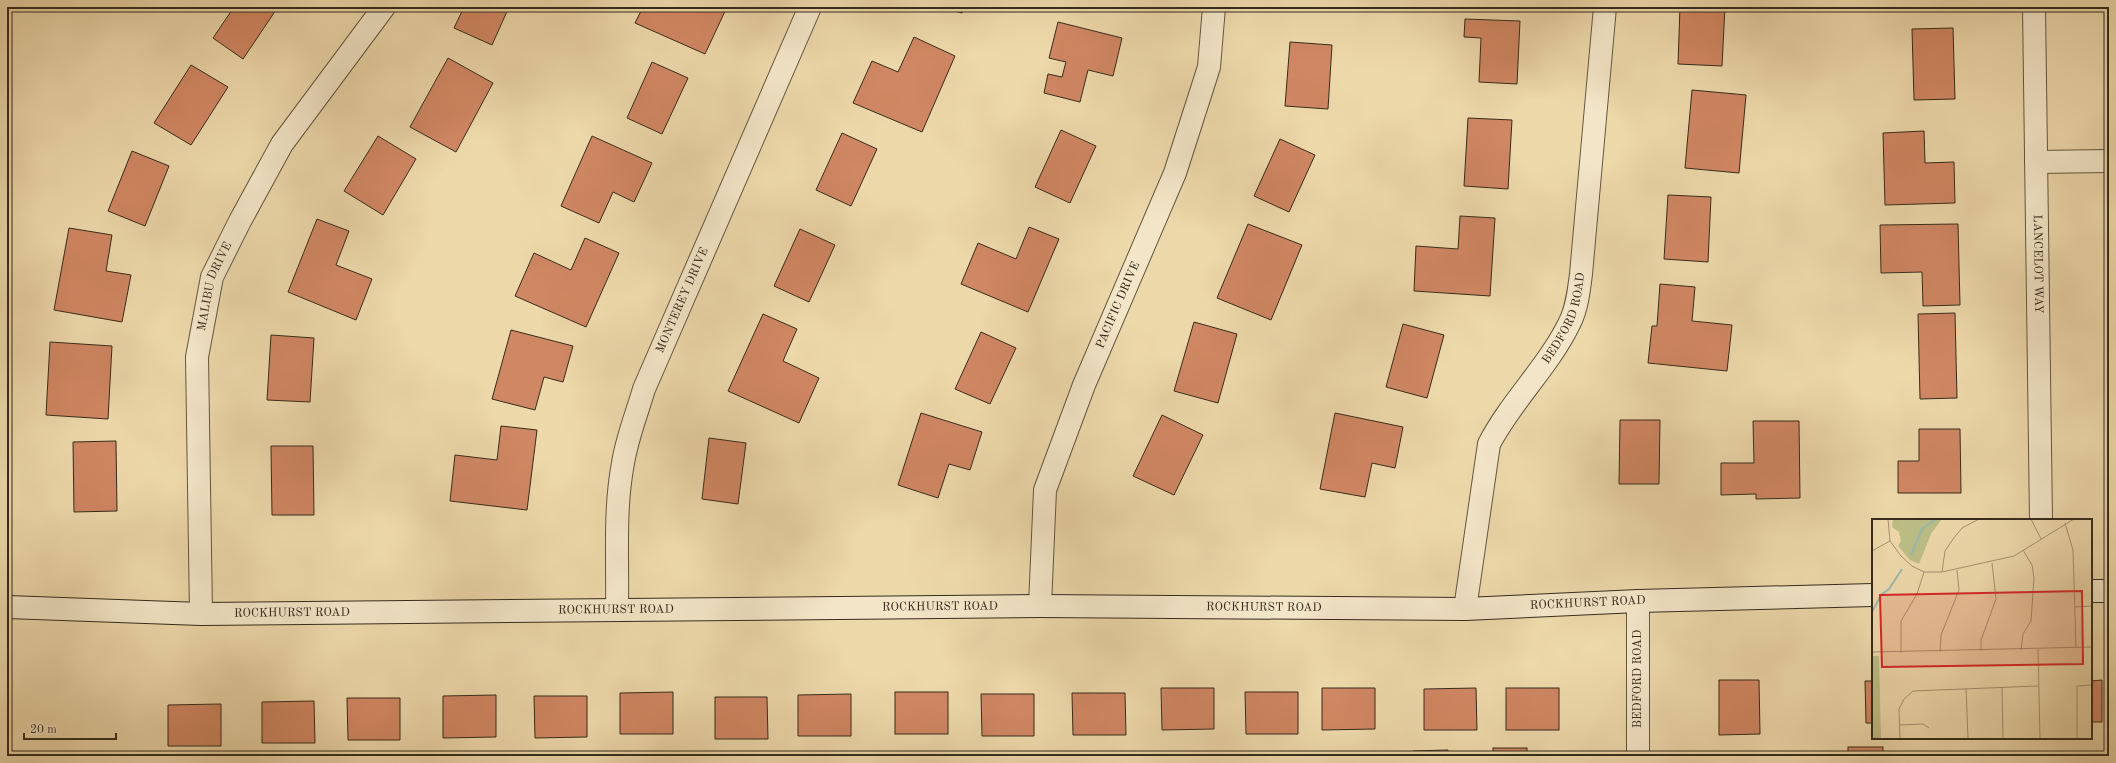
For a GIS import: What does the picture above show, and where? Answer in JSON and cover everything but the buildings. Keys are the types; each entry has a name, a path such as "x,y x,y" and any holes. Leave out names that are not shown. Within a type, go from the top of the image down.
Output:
{"street":[{"name":"MALIBU DRIVE","path":"201,614 197,357 212,277 240,221 282,144 384,7"},
{"name":"MONTEREY DRIVE","path":"617,610 619,493 623,463 629,436 644,389 810,7"},
{"name":"PACIFIC DRIVE","path":"1040,606 1045,490 1084,385 1175,173 1209,67 1214,7"},
{"name":"BEDFORD ROAD","path":"1465,609 1489,444 1497,429 1571,322 1576,306 1581,274 1605,7"},
{"name":"LANCELOT WAY","path":"2034,7 2042,519"},
{"path":"2036,162 2109,161"},
{"path":"2092,591 2109,591"},
{"name":"ROCKHURST ROAD","path":"7,607 201,614 1040,606 1465,609 1638,601 1872,595"},
{"name":"BEDFORD ROAD","path":"1638,601 1638,756"}]}
